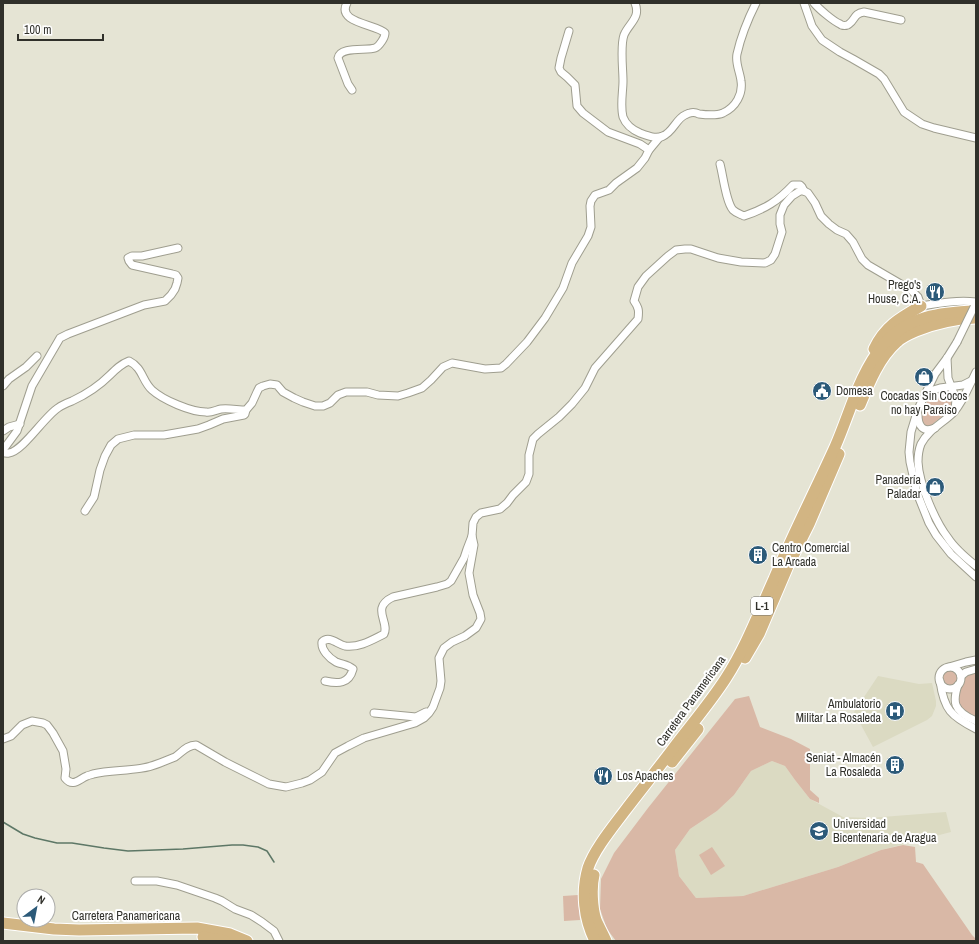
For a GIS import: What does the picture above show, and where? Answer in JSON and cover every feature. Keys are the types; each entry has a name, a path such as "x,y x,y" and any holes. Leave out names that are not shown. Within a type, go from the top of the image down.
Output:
{"main road":[{"name":"Carretera Panamericana","path":"606,941 596,919 593,906 593,880 599,862 621,826 687,744 720,699 759,634 788,566 812,518 865,391 872,368 883,345 896,332 908,324 938,314 956,312 975,305"},
{"path":"872,368 874,350 879,338 890,326 921,306"},
{"name":"Carretera Panamericana","path":"595,941 587,920 585,905 586,878 592,859 644,785 704,710 737,660 835,446 861,382 872,368 897,342 905,336 932,325 947,321 976,318"},
{"name":"L-1","path":"872,368 908,343 934,332 956,326 976,326"},
{"name":"Carretera Panamericana","path":"3,923 54,929 79,930 197,928 230,934 247,941"},
{"name":"Carretera Panamericana","path":"3,931 80,937 196,936 225,941"}],"street":[{"path":"346,3 344,7 348,17 362,24 382,29 385,33 380,45 375,48 349,50 339,55 338,58 348,84 352,90"},
{"path":"635,3 637,7 637,14 624,36 622,46 623,117 627,125 636,131 652,137 662,136"},
{"path":"85,511 94,497 104,456 111,445 118,439 134,435 164,434 198,428 230,417 244,415 246,410 252,404 257,392 263,386 270,384 277,385 283,392 294,398 315,406 323,406 330,403 338,395 346,392 367,392 378,395 398,396 408,393 422,388 443,367 452,363 485,369 501,368 531,336 545,318 563,288 572,263 588,236 591,227 590,206 591,201 596,195 609,190 636,168 659,138 669,132 681,117 691,112 716,115 724,113 737,102 740,94 741,81 737,56 749,18 756,3"},
{"path":"804,3 812,26 822,40 879,74 884,79 904,112 922,124 976,138"},
{"path":"814,3 840,24 844,25 849,24 859,13 864,12 901,20"},
{"path":"569,30 559,68 561,72 575,85 577,106 583,113 608,132 640,144 649,150"},
{"path":"720,164 728,202 733,210 738,214 744,216 766,208 785,194 793,185 800,185 815,203 821,216 837,230 846,234 862,259 868,265 911,290 918,297 921,306 963,301 975,305 957,342 935,374 918,409 911,432 909,452 917,493 929,523 936,535 951,554 976,577"},
{"path":"325,681 342,683 351,675 353,670 348,665 336,662 325,652 321,646 324,640 328,639 342,645 352,646 363,644 384,634 386,629 382,615 384,604 389,599 447,584 451,581 464,558 472,536 473,522 476,517 481,513 500,509 526,482 529,474 529,455 533,439 572,404 585,388 595,368 638,319 639,312 634,301 638,287 646,276 676,250 691,249 718,258 741,262 765,263 771,260 775,254 782,232 780,215 784,205 800,190 804,191"},
{"path":"178,248 128,258 132,265 176,275 178,278 177,283 171,295 165,301 144,305 60,338 32,386 17,431 3,451 5,453 10,453 20,447 59,407 96,388 117,368 130,361 140,369 152,390 178,405 207,413 220,410 246,410"},
{"path":"3,386 9,379 26,367 37,356"},
{"path":"947,358 948,378 956,399 954,411"},
{"path":"976,372 965,396 954,411 925,437 921,445 918,462 925,491 936,520 956,548 976,566"},
{"path":"923,399 933,390 963,385 971,381"},
{"path":"918,409 918,424 921,427 930,430 935,428"},
{"path":"3,431 9,427 20,424"},
{"path":"3,739 11,736 22,725 32,721 47,725 63,751 66,769 65,778 71,783 75,783 86,776 95,774 145,768 175,756 186,748 194,745 269,784 286,787 306,781 322,772 335,753 340,750 364,738 415,724 429,713 433,707 440,688 441,681 439,658 444,648 476,628 480,619 480,613 473,595 469,573 474,545 472,536"},
{"path":"976,660 948,667 942,671 940,679 942,696 948,709 965,723 976,729"},
{"path":"948,667 958,670 961,676 955,704 966,716 976,721"},
{"path":"961,676 966,672 976,669"},
{"path":"940,679 942,685 947,688 953,688 958,685"},
{"path":"374,713 416,717 433,707"},
{"path":"136,881 177,885 215,898 262,922 274,931 279,941"}],"shaded area":[{"path":"936,392 948,392 951,395 953,405 950,410 930,426 924,426 920,418 928,400"},
{"path":"947,670 953,670 958,675 956,684 953,686 947,686 942,681 942,675"},
{"path":"976,672 976,718 961,709 958,699 960,690 968,673"},
{"name":"Ambulatorio Militar La Rosaleda","path":"878,676 919,684 932,683 936,706 932,716 927,720 873,747 854,712"},
{"path":"749,696 760,727 791,739 810,749 810,790 819,798 819,803 810,799 785,766 772,761 751,771 734,795 717,811 690,829 675,850 679,876 696,898 743,896 838,867 881,850 903,845 915,847 916,862 923,864 976,941 616,941 607,929 600,909 601,879 614,853 735,699"},
{"name":"Universidad Bicentenaria de Aragua","path":"772,761 785,766 810,799 843,817 869,818 946,812 951,832 881,850 838,867 743,896 696,898 679,876 675,850 690,829 717,811 734,795 751,771"},
{"path":"712,847 725,866 711,875 699,855"},
{"path":"578,895 580,920 564,921 563,896"}],"waterway":[{"path":"3,822 23,834 57,843 72,843 128,851 243,845 258,847 267,851 274,862"}],"place":[{"name":"Prego's House, C.A.","path":"935,292"},
{"name":"Cocadas Sin Cocos no hay Paraíso","path":"924,377"},
{"name":"Domesa","path":"822,391"},
{"name":"Panadería Paladar","path":"935,487"},
{"name":"Centro Comercial La Arcada","path":"758,555"},
{"name":"Ambulatorio Militar La Rosaleda","path":"895,711"},
{"name":"Seniat - Almacén La Rosaleda","path":"895,765"},
{"name":"Los Apaches","path":"603,776"},
{"name":"Universidad Bicentenaria de Aragua","path":"819,831"}]}
